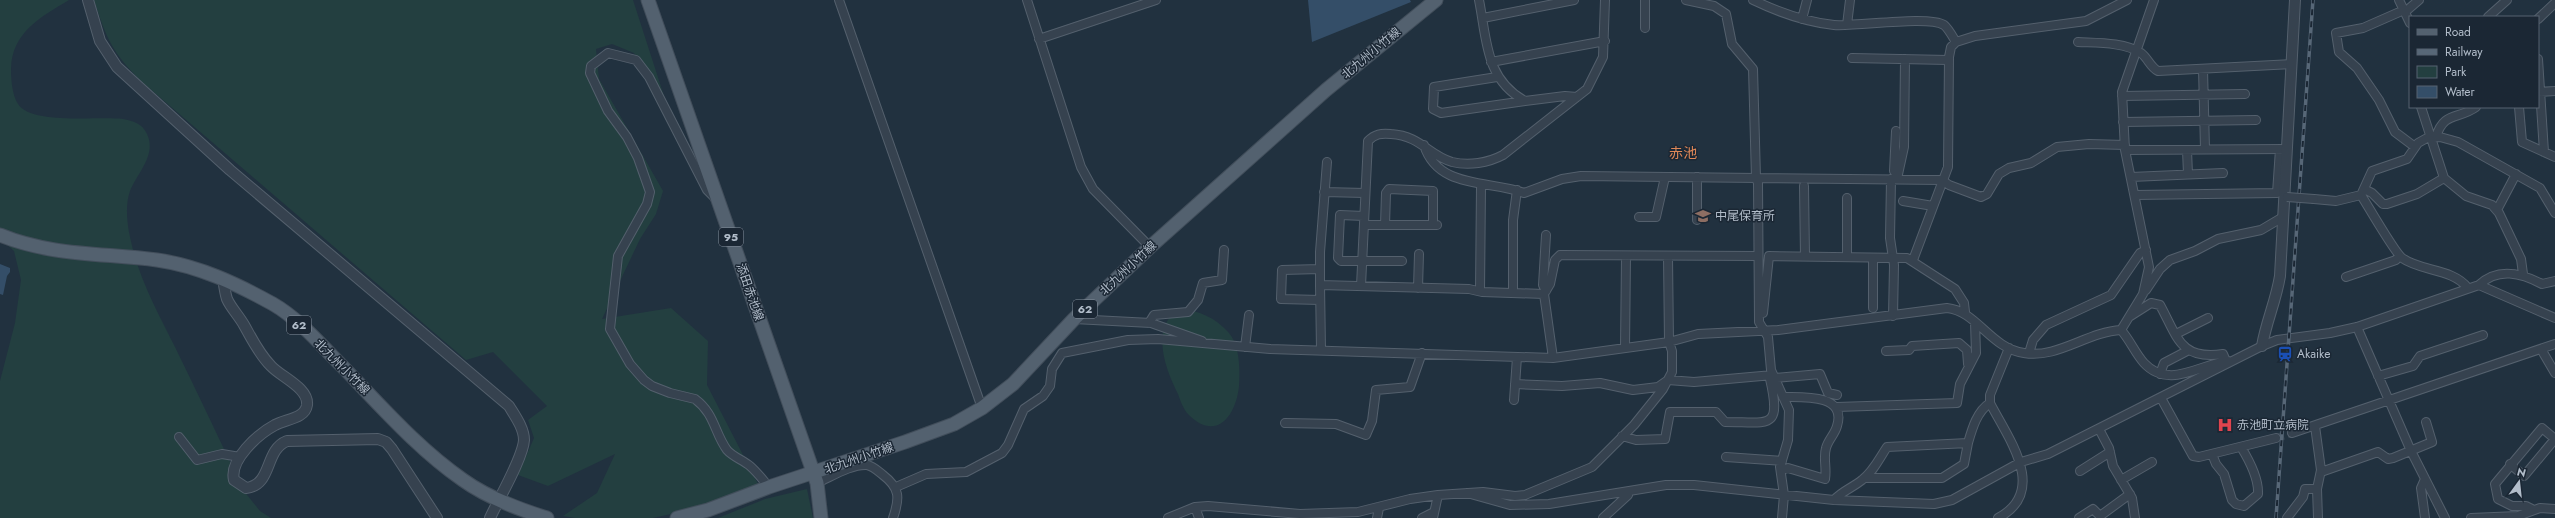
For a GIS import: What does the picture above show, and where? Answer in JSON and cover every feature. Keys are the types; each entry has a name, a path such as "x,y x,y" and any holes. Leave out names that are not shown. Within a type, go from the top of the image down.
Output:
{"main road":[{"name":"添田赤池線","path":"648,0 815,478 821,518"},
{"name":"北九州小竹線","path":"677,518 704,514 769,487 815,478 954,424 982,408 1013,384 1074,319 1150,247 1326,90 1436,0"},
{"name":"北九州小竹線","path":"0,235 19,243 49,250 157,260 189,266 222,278 276,306 293,319 436,459 463,480 498,500 547,518"}],"street":[{"path":"88,0 100,41 117,67 230,170 509,406 520,424 524,440 520,455 490,518"},
{"path":"839,0 982,408"},
{"path":"1027,0 1084,173 1093,189 1150,247"},
{"path":"1039,39 1156,0"},
{"path":"1479,0 1491,62 1497,77 1511,92 1525,101"},
{"path":"1483,18 1574,0"},
{"path":"1361,286 1367,148 1372,137 1382,133 1398,134 1409,137 1451,162 1476,164 1493,160 1587,89 1594,78 1603,57 1605,41 1605,0"},
{"path":"1645,0 1645,28"},
{"path":"1622,436 1636,440 1665,439 1670,412 1716,412 1725,422 1766,422 1772,419 1774,414 1775,394 1768,337 1759,322 1758,182 1756,178 1753,69 1732,44 1726,14 1714,6 1686,0"},
{"path":"1802,19 1807,0"},
{"path":"1847,25 1850,0"},
{"path":"1913,260 1942,180 1948,168 1948,60 1951,47 1956,42 1975,36 2086,21 2127,0"},
{"path":"2143,294 2149,267 2125,148 2122,96 2135,50 2154,0"},
{"path":"2135,195 2277,193 2291,64 2295,0"},
{"path":"2399,0 2409,21"},
{"path":"2415,147 2395,132 2378,100 2357,68 2339,52 2336,33 2363,28 2405,11 2419,0"},
{"path":"2489,16 2507,0"},
{"path":"1757,1 1778,12 1802,19 1835,25 1937,23 1944,25 1956,42"},
{"path":"2539,18 2555,3"},
{"path":"1491,62 1605,41"},
{"path":"2078,42 2106,44 2135,50 2142,54 2152,68 2158,71 2291,64"},
{"path":"719,201 707,190 649,77 636,60 608,54 597,60 591,66 590,73 596,89 638,158 650,192 647,204 618,256 616,288 609,323 612,336 630,364 644,380 652,386 695,399 700,403 713,418 721,442 729,452 750,466 769,487"},
{"path":"1852,58 1948,60"},
{"path":"1893,316 1894,258 1890,238 1895,178 1904,147 1905,59"},
{"path":"2203,69 2205,149"},
{"path":"1497,77 1434,87 1433,109 1441,113 1565,96 1577,97"},
{"path":"2544,152 2539,92 2555,91"},
{"path":"2122,96 2245,94"},
{"path":"2421,108 2434,137 2444,178 2466,196 2492,205 2511,234 2521,258 2524,274"},
{"path":"2434,137 2440,125 2445,120 2474,108"},
{"path":"2519,108 2522,142 2555,157"},
{"path":"2123,122 2256,120"},
{"path":"1895,178 1896,131"},
{"path":"2362,192 2372,171 2407,159 2418,143 2434,137 2458,142 2540,188 2555,213"},
{"path":"1424,145 1433,162 1446,172 1481,186 1517,190 1524,193 1562,179 1581,176 1895,178 1942,180 1949,185 1981,197 1987,194 1999,174 2009,168 2031,163 2057,147 2089,144 2125,148 2187,150 2283,148"},
{"path":"2262,346 2264,331 2276,300 2286,197 2283,148"},
{"path":"2187,150 2188,174"},
{"path":"1321,350 1320,269 1327,162"},
{"path":"2131,176 2223,173"},
{"path":"2496,210 2516,174"},
{"path":"1639,216 1656,217 1665,177"},
{"path":"1697,177 1697,220"},
{"path":"2286,197 2336,200 2362,192 2372,193 2383,204 2387,204 2417,194 2444,178"},
{"path":"1480,291 1481,186"},
{"path":"1804,186 1805,256"},
{"path":"1364,225 1386,225 1435,225 1433,191 1389,189 1386,193 1386,225"},
{"path":"1513,293 1513,220 1517,190"},
{"path":"1324,192 1365,193"},
{"path":"2362,192 2399,255 2420,268 2456,276 2468,288"},
{"path":"1847,198 1847,257"},
{"path":"1903,201 1933,206"},
{"path":"1364,216 1340,215 1338,258 1342,261 1402,261"},
{"path":"2121,330 2160,269 2170,260 2195,251 2218,239 2261,230 2283,217"},
{"path":"1546,235 1543,285 1553,358"},
{"path":"1149,323 1154,315 1188,312 1198,300 1203,283 1222,280 1224,250"},
{"path":"2029,354 2033,340 2046,325 2111,295 2140,253 2146,250"},
{"path":"1418,288 1419,254"},
{"path":"1545,292 1555,260 1560,255 1668,257 1758,256"},
{"path":"2346,277 2396,260 2399,255"},
{"path":"1625,348 1626,256"},
{"path":"1759,314 1763,313 1766,305 1769,256 1894,258 1913,260 1921,269 1955,289 1964,303 1965,312"},
{"path":"1168,518 1195,507 1208,506 1300,514 1358,512 1379,508 1410,498 1438,495 1467,493 1525,495 1592,467 1634,425 1668,380 1672,372 1672,351 1669,342 1668,257"},
{"path":"1873,258 1873,308"},
{"path":"1320,269 1282,270 1281,299 1320,300"},
{"path":"1467,493 1510,505 1549,504 1666,485 1694,485 1834,500 1934,504 1952,500 2021,462 2048,454 2161,398 2229,361 2277,340 2330,333 2357,326 2479,285 2484,281 2509,272 2524,274 2542,284 2555,281"},
{"path":"222,278 227,299 253,341 270,365 304,393 307,404 300,416 267,430 240,457 233,467 234,480 246,488 253,487 263,479 275,448 287,441 378,439 386,442 392,449 437,518"},
{"path":"2479,285 2555,318"},
{"path":"1320,286 1418,288 1513,293 1545,292"},
{"path":"2129,317 2151,303 2160,305 2187,351 2200,356 2223,354 2229,361"},
{"path":"896,487 926,474 966,472 1002,453 1008,445 1024,409 1043,396 1050,386 1052,369 1062,353 1128,340 1158,339 1246,347 1553,358 1669,342 1698,334 1763,330 1893,316 1947,308 1965,312 1996,342 2029,354 2047,353 2098,333 2121,330"},
{"path":"1246,347 1249,315"},
{"path":"2176,334 2208,318"},
{"path":"1074,319 1149,323 1188,334 1206,343"},
{"path":"1783,397 1819,398 1837,407 1957,403 1960,384 1978,346 1973,326 1975,322"},
{"path":"2357,326 2411,451 2445,518"},
{"path":"2121,330 2130,340 2143,362 2160,374 2169,377 2179,376 2214,363 2229,361"},
{"path":"2378,376 2414,366 2420,356 2483,335"},
{"path":"1886,351 1909,350 1912,346 1959,343 1967,350 1969,366"},
{"path":"2292,433 2555,344"},
{"path":"1998,518 2017,505 2021,495 2021,462 1990,403 1990,395 2009,348"},
{"path":"2541,349 2555,372"},
{"path":"2160,374 2164,363 2187,351"},
{"path":"1285,423 1336,424 1366,435 1372,421 1376,390 1410,387 1422,353"},
{"path":"1514,400 1516,357"},
{"path":"1515,384 1562,386 1600,384 1633,390 1658,387 1668,380 1694,382 1820,374 1828,393 1837,395"},
{"path":"1773,376 1789,410 1788,440 1781,470 1784,495 1782,518"},
{"path":"2161,398 2193,456 2212,454 2276,438"},
{"path":"1865,478 1942,478 1964,464 1968,443 1975,422 1985,406 1990,403"},
{"path":"1781,470 1788,468 1825,479 1826,449 1838,425 1837,407"},
{"path":"2321,472 2378,452 2388,459 2432,442 2426,422"},
{"path":"2315,426 2321,472 2317,489 2318,518"},
{"path":"2510,464 2524,476 2555,439 2542,428 2510,464 2495,484 2498,499 2504,504 2532,509 2555,509"},
{"path":"2099,429 2110,452 2113,466 2130,494 2135,518"},
{"path":"179,437 197,460 222,454 240,457"},
{"path":"1834,500 1841,492 1865,478 1873,470 1887,448 1968,443"},
{"path":"2212,454 2216,464 2224,474 2232,500 2236,504 2244,506 2258,494 2258,489 2253,469 2241,447"},
{"path":"2080,471 2110,452"},
{"path":"1726,457 1782,461"},
{"path":"2121,480 2152,462"},
{"path":"815,478 867,465 875,469 896,487 898,494 893,518"},
{"path":"2425,479 2421,488 2425,518"},
{"path":"2287,518 2303,497 2305,489 2317,489"},
{"path":"1603,518 1628,495 1629,491"},
{"path":"2079,518 2093,509 2100,516 2130,494"},
{"path":"1422,518 1433,516 1438,495"},
{"path":"1195,507 1199,518"},
{"path":"1377,518 1379,508"},
{"path":"2471,518 2518,516 2532,509"}],"green space":[{"path":"0,0 69,0 48,13 30,27 22,35 17,45 13,56 11,69 13,92 18,104 25,111 36,115 50,117 123,119 140,125 145,130 150,149 148,157 128,196 127,220 133,252 155,307 243,490 260,511 271,518 0,518 0,381 15,323 21,280 14,251 0,238"},
{"path":"94,0 633,0 664,96 634,53 612,44 596,49 599,79 663,191 656,214 640,239 602,319 671,308 708,341 707,385 759,486 706,506 653,518 575,518 563,516 597,493 615,454 548,486 518,475 534,438 528,420 547,406 493,352 466,360 142,82 132,72 112,45 107,36"},
{"path":"1179,308 1200,313 1224,327 1233,338 1237,351 1239,386 1234,408 1229,416 1215,426 1207,426 1197,422 1187,413 1173,384 1165,361 1163,338 1165,327 1170,317"},
{"path":"807,489 813,518 718,518 765,499"}],"water":[{"path":"1308,0 1410,0 1411,2 1312,42"},
{"path":"0,264 10,268 3,295 0,294"}],"tunnel":[{"path":"2276,438 2292,433"}],"railway":[{"path":"2276,518 2313,0"}],"place":[{"name":"中尾保育所","path":"1703,216"},
{"name":"Akaike","path":"2285,354"},
{"name":"赤池町立病院","path":"2225,425"}],"district":[{"name":"赤池","path":"1683,153"}]}
